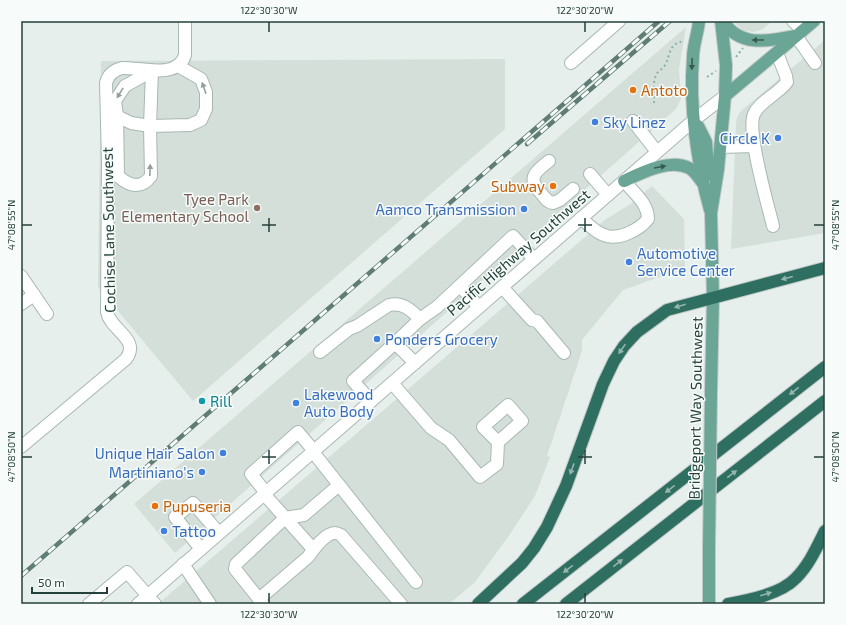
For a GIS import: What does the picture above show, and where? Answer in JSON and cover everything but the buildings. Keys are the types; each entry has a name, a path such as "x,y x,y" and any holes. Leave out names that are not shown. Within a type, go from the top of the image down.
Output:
{"highway":[{"path":"478,604 522,563 534,548 547,527 566,486 603,384 614,361 624,346 649,322 667,310 730,292 825,268"},
{"path":"523,604 825,367"},
{"path":"566,604 825,401"},
{"path":"728,604 776,591 796,579 816,552 825,531"}],"main road":[{"name":"Bridgeport Way Southwest","path":"699,21 693,56 692,90 694,120 702,182 711,214"},
{"name":"Bridgeport Way Southwest","path":"709,604 713,298 711,214 716,188 725,96 726,65 722,21"},
{"path":"722,21 738,37 749,40 775,39 800,33"},
{"name":"Pacific Highway Southwest","path":"725,96 814,21"},
{"path":"694,120 706,142 708,168 716,188"},
{"path":"624,181 649,169 678,165 691,169 702,182"}],"street":[{"path":"117,116 131,123 150,126 190,125 202,120 206,109 206,92 201,79 178,66 184,60 185,55 185,21"},
{"path":"571,63 619,21"},
{"path":"794,21 815,63"},
{"path":"773,226 754,146 751,126 753,115 758,108 782,89 787,82 777,53"},
{"name":"Cochise Lane Southwest","path":"21,447 70,407 129,355 129,343 110,321 107,312 108,162 106,83 109,76 117,69 128,68 152,71 178,66"},
{"path":"152,71 150,126 151,176 146,182 137,185 125,183 118,176 117,116 115,102 125,86 152,71"},
{"name":"Pacific Highway Southwest","path":"138,604 151,600 183,564 694,120 725,96"},
{"path":"633,121 657,152"},
{"path":"720,147 754,146"},
{"path":"549,161 535,173 534,181 536,188 547,201 553,203 560,200 573,189"},
{"path":"590,174 608,195"},
{"path":"581,218 601,234 608,236 616,236 642,226 648,219 646,206 624,181"},
{"path":"371,401 354,381 420,319 437,307 513,236 534,259"},
{"path":"21,276 47,314"},
{"path":"505,285 537,315 537,322 564,353"},
{"path":"460,286 479,307"},
{"path":"21,304 34,295"},
{"path":"320,352 349,329 357,326 389,305 395,303 410,309 420,319"},
{"path":"395,343 415,363"},
{"path":"392,383 431,428 449,440 480,477 496,464 498,442"},
{"path":"313,549 285,518 251,474 298,432 416,582"},
{"path":"339,485 304,515 285,518 236,564 235,568 261,602 308,557 313,549 328,535 334,533 341,535 401,604"},
{"path":"201,549 175,517 193,503 220,533"},
{"path":"183,564 207,603"},
{"path":"89,604 127,572 151,600"}],"path":[{"path":"654,103 653,88 657,74 665,66 669,52 673,46 685,41"},
{"path":"734,60 744,44"},
{"path":"739,54 740,60"},
{"path":"708,77 717,70"}],"shaded area":[{"path":"733,21 772,21 763,29 754,32 741,29"},
{"path":"686,27 679,69 681,99 676,109 175,553 134,504"},
{"path":"825,40 825,233 731,249 737,117 741,111"},
{"name":"Tyee Park Elementary School","path":"505,59 505,129 193,401 98,287 101,61"},
{"path":"652,186 684,219 685,268 623,290 582,340 582,351 547,456 550,457 535,496 508,537 475,582 449,604 158,604 606,219 629,205"}],"railway":[{"path":"21,576 659,21"},
{"path":"527,144 670,21"}],"place":[{"name":"Antoto","path":"633,90"},
{"name":"Sky Linez","path":"595,122"},
{"name":"Circle K","path":"778,138"},
{"name":"Subway","path":"553,186"},
{"name":"Tyee Park Elementary School","path":"257,208"},
{"name":"Aamco Transmission","path":"524,209"},
{"name":"Automotive Service Center","path":"629,262"},
{"name":"Ponders Grocery","path":"377,339"},
{"name":"Rill","path":"202,401"},
{"name":"Lakewood Auto Body","path":"296,403"},
{"name":"Unique Hair Salon","path":"223,453"},
{"name":"Martiniano's","path":"202,472"},
{"name":"Pupuseria","path":"155,506"},
{"name":"Tattoo","path":"164,531"}]}
